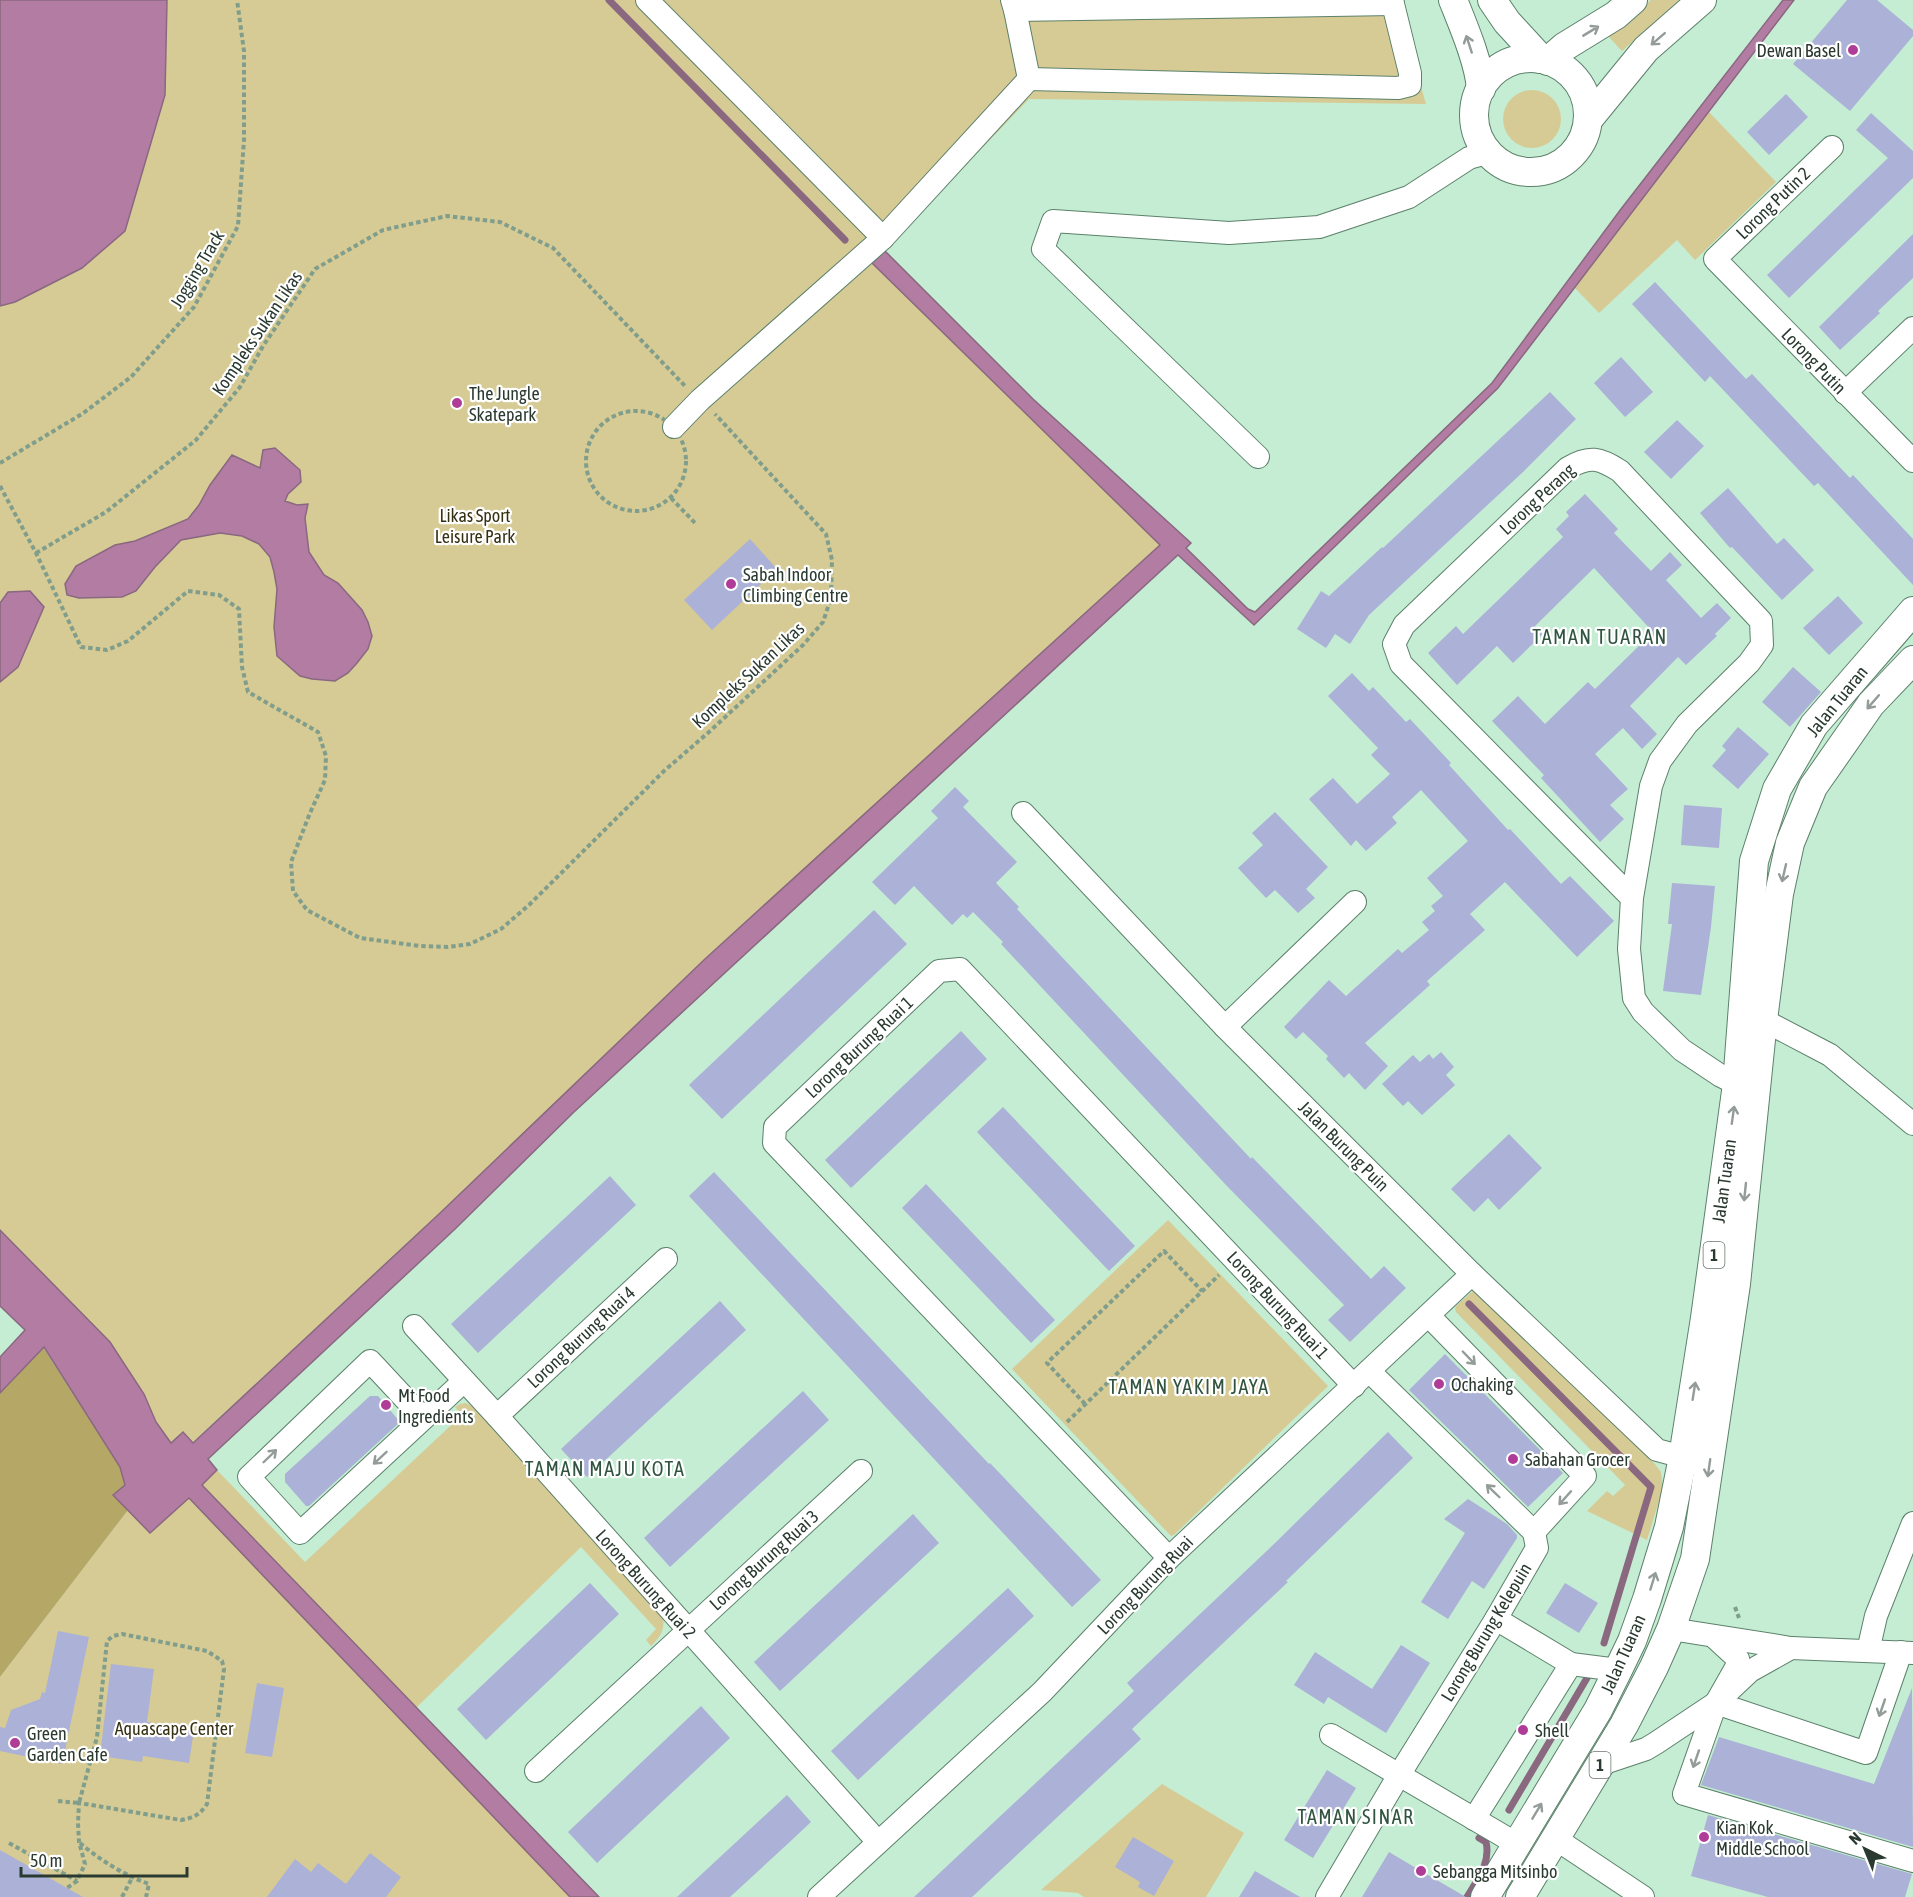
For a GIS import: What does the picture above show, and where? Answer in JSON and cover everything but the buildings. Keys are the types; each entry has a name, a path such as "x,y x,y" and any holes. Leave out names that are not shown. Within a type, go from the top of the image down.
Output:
{"main road":[{"path":"1453,0 1480,78 1474,122 1478,138 1487,153 1501,165 1520,172 1539,172 1557,166 1573,155 1583,138 1588,120 1586,101 1579,84 1565,69 1545,60 1527,58 1513,61 1489,77 1480,88"},
{"path":"1492,0 1507,22 1545,60"},
{"path":"1545,60 1616,15 1633,0"},
{"path":"1588,120 1646,50 1702,0"},
{"name":"Jalan Tuaran","path":"1485,1897 1598,1710 1618,1670 1632,1641 1647,1599 1669,1527 1706,1318 1737,1083 1754,861 1777,789 1814,725 1913,611"},
{"name":"Jalan Tuaran","path":"1520,1897 1624,1725 1671,1629 1695,1559 1736,1284 1763,1020 1779,894 1790,843 1813,787 1871,704 1909,670"},
{"path":"1553,1783 1592,1745 1618,1707 1654,1644 1671,1629"}],"street":[{"path":"647,0 883,238"},
{"path":"674,427 699,400 883,238 1029,79 1398,88 1410,85 1410,73 1392,2 1013,5 1029,79"},
{"name":"Lorong Putin 2","path":"1715,260 1832,147"},
{"path":"1258,457 1043,249 1053,221 1228,233 1319,227 1409,197 1469,159 1487,153"},
{"name":"Lorong Putin","path":"1715,260 1913,461"},
{"path":"1845,393 1913,327"},
{"name":"Lorong Perang","path":"1632,898 1401,664 1394,644 1404,625 1568,468 1580,460 1603,460 1620,471 1761,621 1762,645 1749,663 1687,724 1660,761 1651,786 1632,898 1629,949 1634,998 1643,1012 1682,1050 1721,1076 1737,1083"},
{"name":"Jalan Burung Puin","path":"1023,813 1225,1027 1472,1274 1657,1450 1683,1457"},
{"path":"1225,1027 1355,902"},
{"name":"Lorong Burung Ruai 1","path":"1169,1558 774,1143 775,1127 939,971 960,969 1362,1378"},
{"path":"1763,1020 1830,1055 1913,1124"},
{"name":"Lorong Burung Ruai 4","path":"497,1416 666,1259"},
{"name":"Lorong Burung Ruai","path":"819,1897 1042,1692 1169,1558 1472,1274"},
{"path":"1362,1378 1534,1532 1585,1476 1429,1316"},
{"name":"Lorong Burung Ruai 2","path":"414,1326 878,1842"},
{"path":"423,1418 370,1361 249,1477 300,1533 464,1381"},
{"name":"Lorong Burung Ruai 3","path":"536,1771 861,1471"},
{"path":"1868,1651 1876,1616 1913,1523"},
{"name":"Lorong Burung Kelepuin","path":"1327,1897 1537,1548 1534,1532"},
{"path":"1496,1619 1571,1664 1618,1670"},
{"path":"1671,1629 1791,1648 1907,1653 1866,1753 1716,1703"},
{"path":"1713,1636 1738,1659 1737,1666 1716,1703 1684,1794 1913,1861"},
{"path":"1601,1764 1646,1749 1716,1703 1750,1671 1791,1648"},
{"path":"1474,1819 1571,1664"},
{"path":"1331,1736 1517,1844"},
{"path":"1556,1839 1642,1897"}],"path":[{"name":"Jogging Track","path":"0,463 82,414 131,377 194,307 238,226 244,140 244,51 237,0"},
{"name":"Kompleks Sukan Likas","path":"0,486 36,553 81,647 107,650 128,642 188,591 219,595 239,609 242,667 248,692 318,732 326,756 325,780 291,862 293,891 307,910 360,938 389,943 448,948 470,944 501,929 529,905 664,771 803,645 823,622 831,598 832,560 826,534 732,432 553,248 500,222 447,216 382,231 315,269 263,346 240,387 196,440 105,512 36,553"},
{"path":"639,410 664,418 674,427 686,450 687,463 685,476 671,498 660,506 634,512 621,510 609,504 599,495 591,485 586,459 588,446 602,424 613,416 639,410"},
{"path":"671,498 695,523"},
{"path":"1085,1404 1047,1363 1164,1251 1202,1291"},
{"path":"1062,1426 1222,1271"},
{"path":"1735,1607 1740,1620"},
{"path":"58,1801 79,1803 181,1820 193,1818 203,1810 207,1804 223,1681 222,1661 207,1651 122,1634 107,1641 97,1737 79,1803 79,1842 85,1864 77,1881 67,1888"},
{"path":"79,1842 132,1878 149,1884 146,1897"},
{"path":"9,1843 77,1881"},
{"path":"122,1897 132,1878"}],"green space":[{"name":"Likas Sport Leisure Park","path":"0,0 1396,0 1426,104 1029,99 872,263 1160,545 705,959 439,1214 192,1443 171,1444 156,1422 144,1394 37,1268 0,1230"},
{"path":"1651,0 1679,0 1622,51 1608,36"},
{"path":"1526,90 1538,90 1553,98 1561,113 1561,125 1553,140 1538,148 1526,148 1511,140 1503,125 1503,113 1511,98"},
{"path":"1708,111 1776,182 1695,260 1677,240 1599,313 1574,287"},
{"path":"1168,1220 1328,1386 1171,1536 1012,1369"},
{"path":"1473,1291 1661,1472 1663,1488 1647,1540 1587,1511 1607,1491 1613,1496 1625,1485 1456,1312 1456,1306"},
{"path":"466,1403 475,1408 663,1617 663,1626 659,1637 651,1646 646,1640 656,1629 581,1547 416,1708 202,1485 217,1470 305,1562 462,1415 455,1407"},
{"name":"Aquascape Center","path":"188,1497 570,1897 0,1897 0,1677 128,1510 150,1533"},
{"path":"1162,1784 1244,1833 1206,1897 1084,1897 1078,1893 1041,1890"}],"shaded area":[{"path":"0,0 167,0 165,95 125,231 82,268 15,302 0,306"},
{"path":"1783,0 1794,0 1498,388 1254,625 1178,555 574,1112 454,1230 208,1459 217,1470 202,1485 599,1897 570,1897 189,1498 150,1533 113,1495 125,1485 120,1467 44,1347 0,1393 0,1357 25,1330 0,1306 0,1230 110,1342 144,1394 156,1422 171,1443 183,1432 193,1443 439,1214 705,959 1160,545 872,263 885,251 1033,399 1191,543 1186,548 1248,609 1255,612 1492,383 1621,209"},
{"path":"275,448 300,470 301,482 288,494 285,501 297,505 308,504 305,518 309,552 324,575 338,583 362,610 368,622 372,636 368,649 348,673 335,681 312,679 300,676 277,656 274,627 277,589 270,557 259,544 242,536 220,533 181,540 136,591 122,597 79,598 67,595 65,584 76,566 115,545 135,541 188,519 232,455 260,468 263,450"},
{"path":"30,591 44,607 18,667 0,682 0,603 8,592"},
{"path":"43,1347 120,1467 125,1485 114,1495 128,1510 0,1677 0,1393"}],"waterway":[{"path":"609,0 845,240"},
{"path":"1469,1304 1651,1487 1604,1643"},
{"path":"1509,1810 1587,1678"},
{"path":"1467,1897 1487,1857 1486,1842 1479,1838"}],"place":[{"name":"Dewan Basel","path":"1853,50"},
{"name":"The Jungle Skatepark","path":"457,403"},
{"name":"Sabah Indoor Climbing Centre","path":"731,584"},
{"name":"Ochaking","path":"1439,1384"},
{"name":"Mt Food Ingredients","path":"386,1405"},
{"name":"Sabahan Grocer","path":"1513,1459"},
{"name":"Shell","path":"1523,1730"},
{"name":"Green Garden Cafe","path":"15,1743"},
{"name":"Kian Kok Middle School","path":"1704,1837"},
{"name":"Sebangga Mitsinbo","path":"1421,1871"}],"district":[{"name":"TAMAN TUARAN","path":"1600,636"},
{"name":"TAMAN YAKIM JAYA","path":"1189,1386"},
{"name":"TAMAN MAJU KOTA","path":"605,1468"},
{"name":"TAMAN SINAR","path":"1356,1816"}]}
